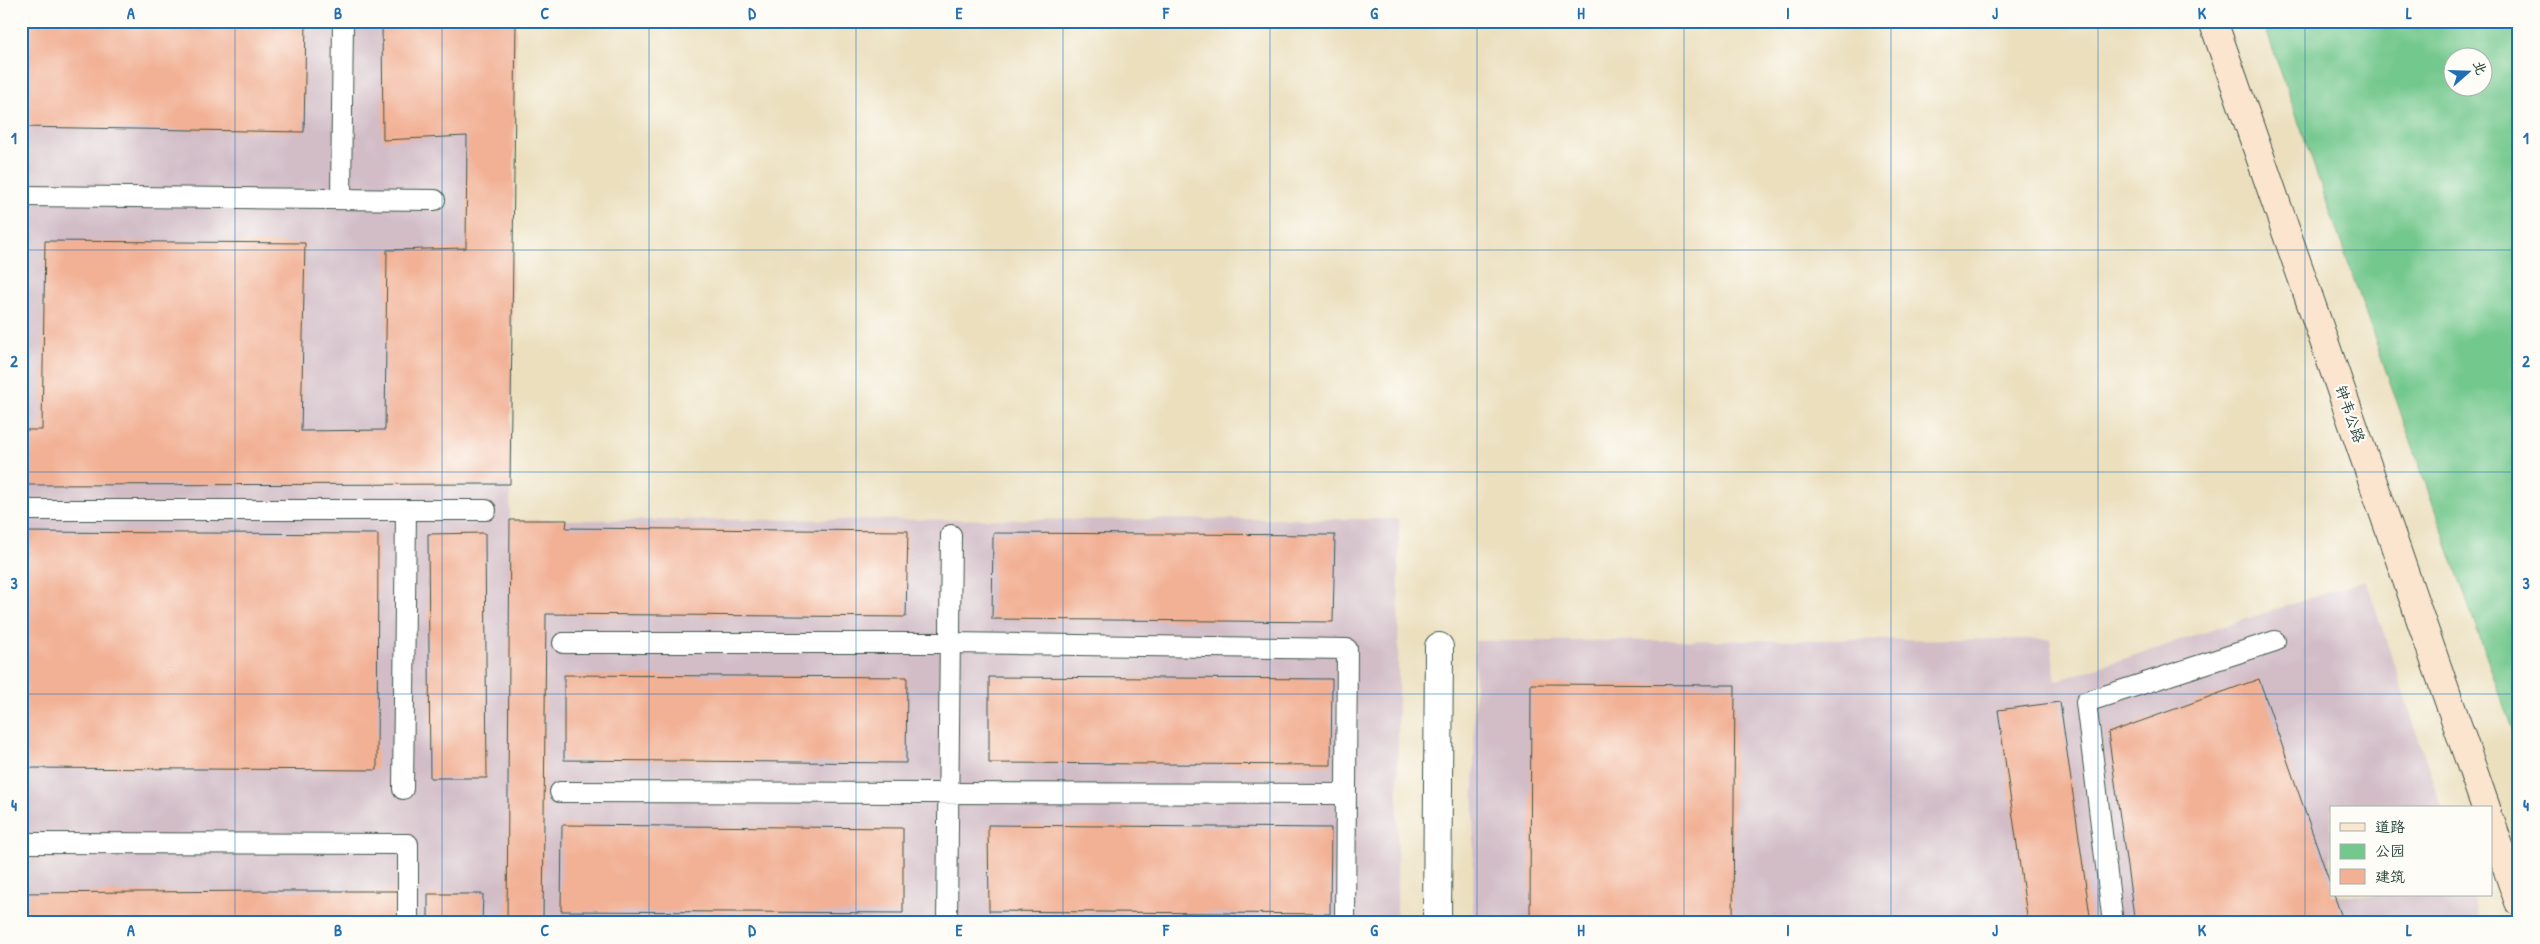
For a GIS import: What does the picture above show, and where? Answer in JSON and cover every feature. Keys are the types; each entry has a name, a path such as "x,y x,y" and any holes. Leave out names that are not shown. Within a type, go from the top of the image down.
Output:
{"main road":[{"name":"钟韦公路","path":"2213,21 2485,806"},
{"path":"2492,826 2519,902"}],"street":[{"path":"1437,923 1439,647"}],"lane":[{"path":"341,197 343,21"},
{"path":"21,196 341,197 435,200"},
{"path":"21,510 486,510"},
{"path":"403,789 406,511"},
{"path":"947,923 951,535"},
{"path":"563,642 950,643 1348,649 1345,923"},
{"path":"2113,923 2086,702 2275,642"},
{"path":"560,792 1346,794"},
{"path":"21,843 408,844 408,923"}],"shaded area":[{"path":"21,21 516,21 510,520 1399,519 1397,923 21,923"},
{"path":"2366,580 2441,806 2330,806 2330,896 2471,896 2480,923 1473,923 1475,641 2050,639 2056,681"}],"green space":[{"path":"2263,21 2519,21 2519,749"}],"building":[{"path":"21,21 306,21 304,132 21,127"},
{"path":"382,21 516,21 510,484 21,485 21,430 42,430 45,241 305,243 301,431 385,430 387,250 466,248 467,136 383,140"},
{"path":"510,520 567,520 566,528 908,531 906,617 546,614 543,923 507,923"},
{"path":"21,532 378,534 377,770 21,768"},
{"path":"485,533 487,778 430,778 428,534"},
{"path":"993,533 1335,535 1333,622 992,619"},
{"path":"564,675 907,677 906,763 564,760"},
{"path":"989,677 1332,679 1331,765 989,763"},
{"path":"2259,679 2330,883 2330,896 2334,896 2344,923 2135,923 2108,733"},
{"path":"1531,684 1735,685 1733,923 1530,923"},
{"path":"2060,702 2091,923 2028,923 1998,710"},
{"path":"562,825 903,828 903,913 561,911"},
{"path":"988,825 1331,828 1330,914 989,911"},
{"path":"398,891 398,923 21,923 21,893"},
{"path":"428,894 483,894 482,923 428,923"}]}
